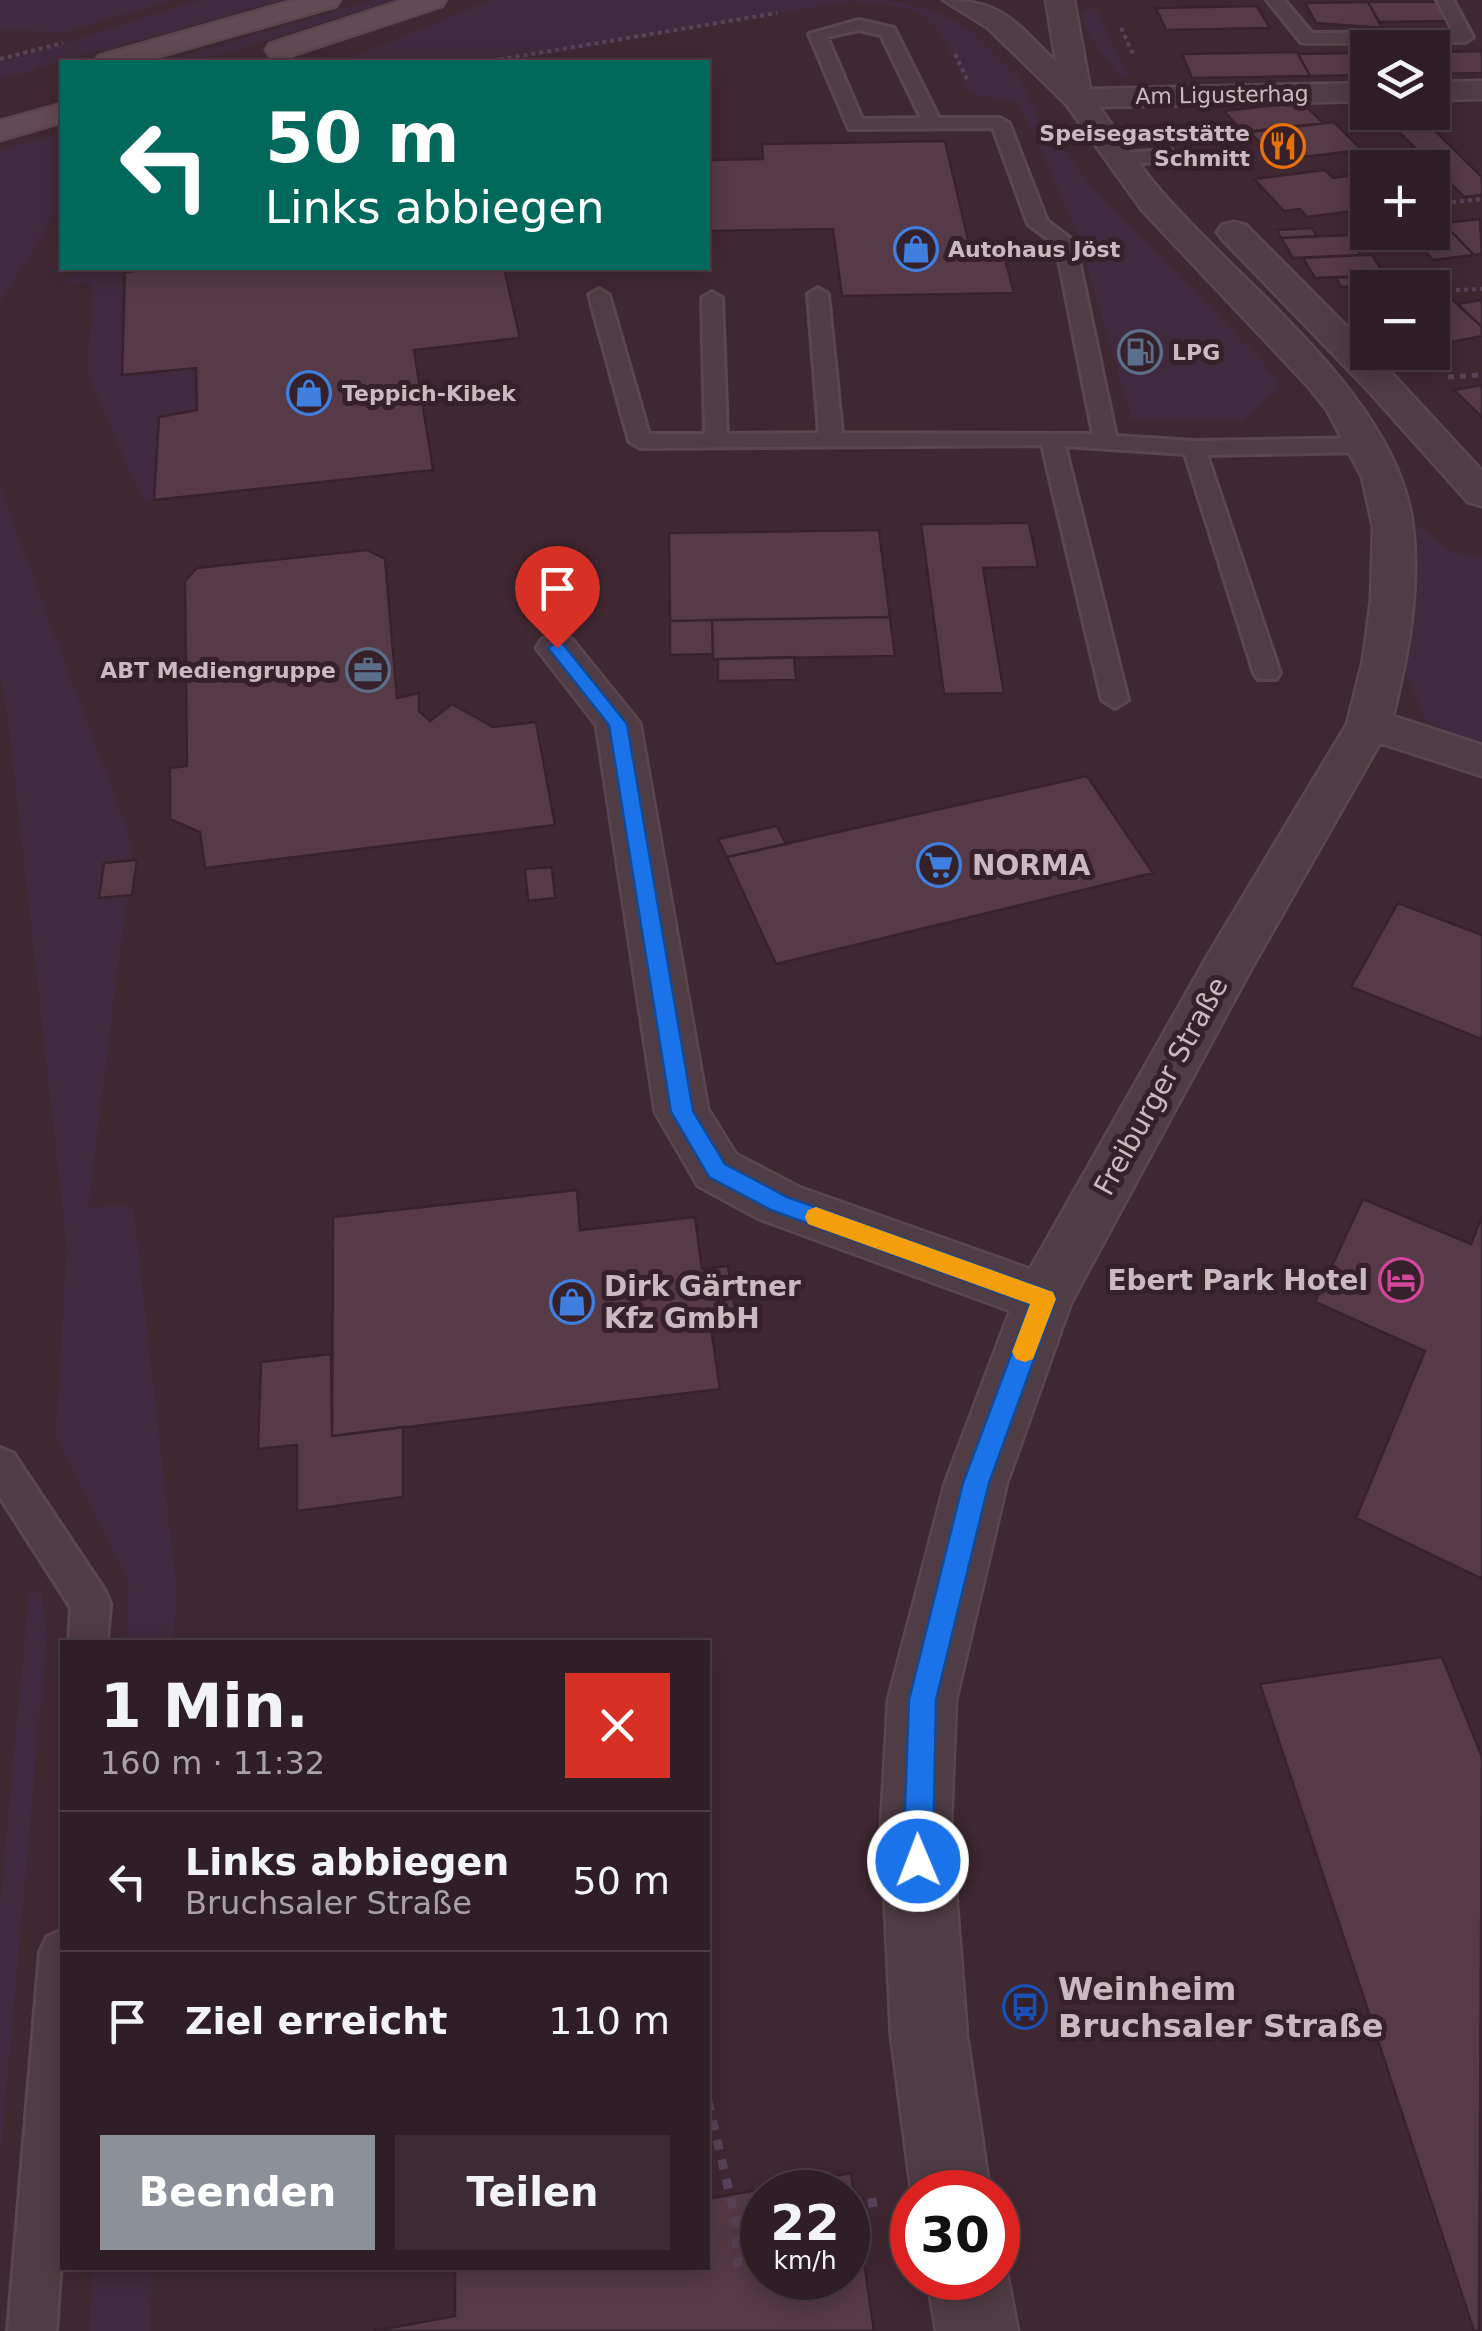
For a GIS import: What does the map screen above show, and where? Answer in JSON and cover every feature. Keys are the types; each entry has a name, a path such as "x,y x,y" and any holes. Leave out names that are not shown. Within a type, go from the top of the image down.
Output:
{"main road":[{"path":"116,60 326,0"},
{"path":"254,58 432,0"},
{"path":"0,131 60,114"}],"street":[{"name":"Freiburger Straße","path":"947,2170 928,2036 916,1826 922,1700 976,1483 1044,1299 1226,968 1369,724 1384,660 1392,600 1393,527 1381,477 1320,376 1152,204 1077,98 995,11 956,0"},
{"name":"Freiburger Straße","path":"1060,0 1077,98"},
{"path":"1450,91 1482,90"},
{"name":"Am Ligusterhag","path":"1077,98 1350,92"},
{"path":"1234,232 1380,381 1482,494"},
{"path":"557,648 618,724 682,1112 717,1170 779,1203 1044,1299"},
{"path":"1369,724 1482,761"},
{"path":"971,2300 977,2331"}],"lane":[{"path":"1275,0 1307,38 1465,37 1445,0"},
{"path":"933,123 888,32 859,26 817,34 855,125 1000,123 1038,224 1065,242 1106,442"},
{"path":"1120,159 1171,156"},
{"path":"818,294 831,440"},
{"path":"599,295 640,441 1052,438 1194,448 1365,445"},
{"path":"712,298 716,440"},
{"path":"1052,438 1115,700"},
{"path":"1194,448 1267,673"},
{"path":"0,1465 91,1604 88,1640"},
{"path":"32,2331 60,1977"}],"path":[{"path":"1450,202 1482,199"},
{"path":"1450,291 1482,290"},
{"path":"710,2109 736,2221 738,2267"},
{"path":"736,2221 740,2221"}],"shaded area":[{"path":"0,0 173,0 65,32 0,30"},
{"path":"200,0 283,0 0,79 0,63"},
{"path":"374,0 396,0 202,60 168,60"},
{"path":"491,0 887,0 940,13 971,31 1020,79 1038,117 1102,200 1260,359 1280,387 1243,421 1132,419 1076,229 1019,103 970,93 939,32 916,12 848,1 515,60 336,60 358,55"},
{"path":"1096,9 1130,78 1121,78 1088,35 1081,14"},
{"path":"60,134 60,214 53,218 0,302 0,150"},
{"path":"122,270 123,375 196,368 197,410 159,417 154,500 143,501 86,370 93,310 91,283 65,283 70,275"},
{"path":"0,488 133,846 88,1207 133,1206 176,1586 174,1640 127,1640 129,1582 56,1435 67,1248 0,674"},
{"path":"1417,525 1454,553 1482,556 1482,751 1426,721 1405,669"},
{"path":"41,1592 47,1635 0,2158 0,1907 29,1593"},
{"path":"93,2270 152,2270 150,2331 89,2331"}],"building":[{"path":"1368,2 1442,2 1449,13 1443,13 1448,21 1379,22"},
{"path":"1368,2 1382,28 1316,23 1305,3"},
{"path":"1257,6 1270,28 1166,30 1156,8"},
{"path":"1482,51 1482,73 1450,74 1450,52"},
{"path":"1297,52 1310,76 1192,78 1182,54"},
{"path":"1350,53 1350,75 1310,76 1298,54"},
{"path":"1302,102 1323,123 1243,132 1224,111"},
{"path":"1334,122 1362,150 1276,160 1250,132"},
{"path":"1397,130 1434,130 1482,177 1482,195 1464,197 1450,183 1450,150 1417,150"},
{"path":"945,141 969,244 1001,243 1014,293 842,296 833,229 710,231 710,160 763,159 762,144"},
{"path":"1325,170 1333,178 1350,176 1350,211 1307,217 1300,209 1284,211 1254,179"},
{"path":"1480,219 1482,254 1474,255 1450,230 1450,222"},
{"path":"1312,228 1317,236 1281,238 1277,230"},
{"path":"1450,230 1474,255 1433,260 1424,250 1450,250"},
{"path":"1349,235 1350,250 1358,250 1361,255 1293,258 1281,238"},
{"path":"1372,255 1382,270 1350,270 1350,276 1315,278 1303,258"},
{"name":"Teppich-Kibek","path":"504,270 520,338 414,350 433,470 154,500 159,417 197,410 196,368 122,375 125,272"},
{"path":"1350,277 1350,286 1341,287 1336,278"},
{"path":"1450,300 1482,327 1482,336 1450,340"},
{"path":"1482,300 1482,327 1457,304"},
{"path":"1482,385 1482,417 1454,390"},
{"path":"1029,523 1038,567 983,568 1004,693 944,694 921,524"},
{"path":"879,530 890,617 670,621 669,533"},
{"path":"367,550 385,559 397,698 419,693 419,711 430,721 452,704 493,727 536,722 555,825 205,868 200,832 170,819 170,768 187,766 185,581 197,568"},
{"path":"890,617 895,656 713,659 712,620"},
{"path":"712,620 713,654 670,655 670,621"},
{"path":"794,657 796,680 718,681 718,659"},
{"name":"NORMA","path":"1087,776 1153,873 776,964 727,857"},
{"path":"777,826 786,844 727,857 718,839"},
{"path":"137,860 132,895 99,898 104,863"},
{"path":"552,867 555,898 528,901 525,869"},
{"path":"1398,903 1482,935 1482,1039 1351,987"},
{"path":"577,1190 580,1230 695,1217 702,1269 728,1266 736,1316 710,1320 720,1389 332,1436 333,1217"},
{"path":"1363,1199 1471,1244 1482,1216 1482,1579 1356,1518 1425,1351 1315,1302"},
{"path":"331,1354 332,1436 403,1427 403,1497 297,1511 297,1445 258,1449 261,1362"},
{"path":"1442,1657 1482,1757 1479,2331 1474,2331 1260,1684"},
{"path":"740,2193 740,2300 869,2300 874,2331 374,2331 455,2316 455,2270 710,2270 710,2199"}],"slow traffic":[{"path":"816,1217 1044,1299 1025,1352"}],"place":[{"name":"Speisegaststätte Schmitt","path":"1283,146"},
{"name":"Autohaus Jöst","path":"916,249"},
{"name":"LPG","path":"1140,352"},
{"name":"Teppich-Kibek","path":"309,393"},
{"name":"ABT Mediengruppe","path":"368,670"},
{"name":"NORMA","path":"939,865"},
{"name":"Ebert Park Hotel","path":"1401,1280"},
{"name":"Dirk Gärtner Kfz GmbH","path":"572,1302"},
{"name":"Weinheim Bruchsaler Straße","path":"1025,2007"}],"route":[{"path":"557,648 618,724 682,1112 717,1170 779,1203 1044,1299 976,1483 922,1700 918,1861"}]}
